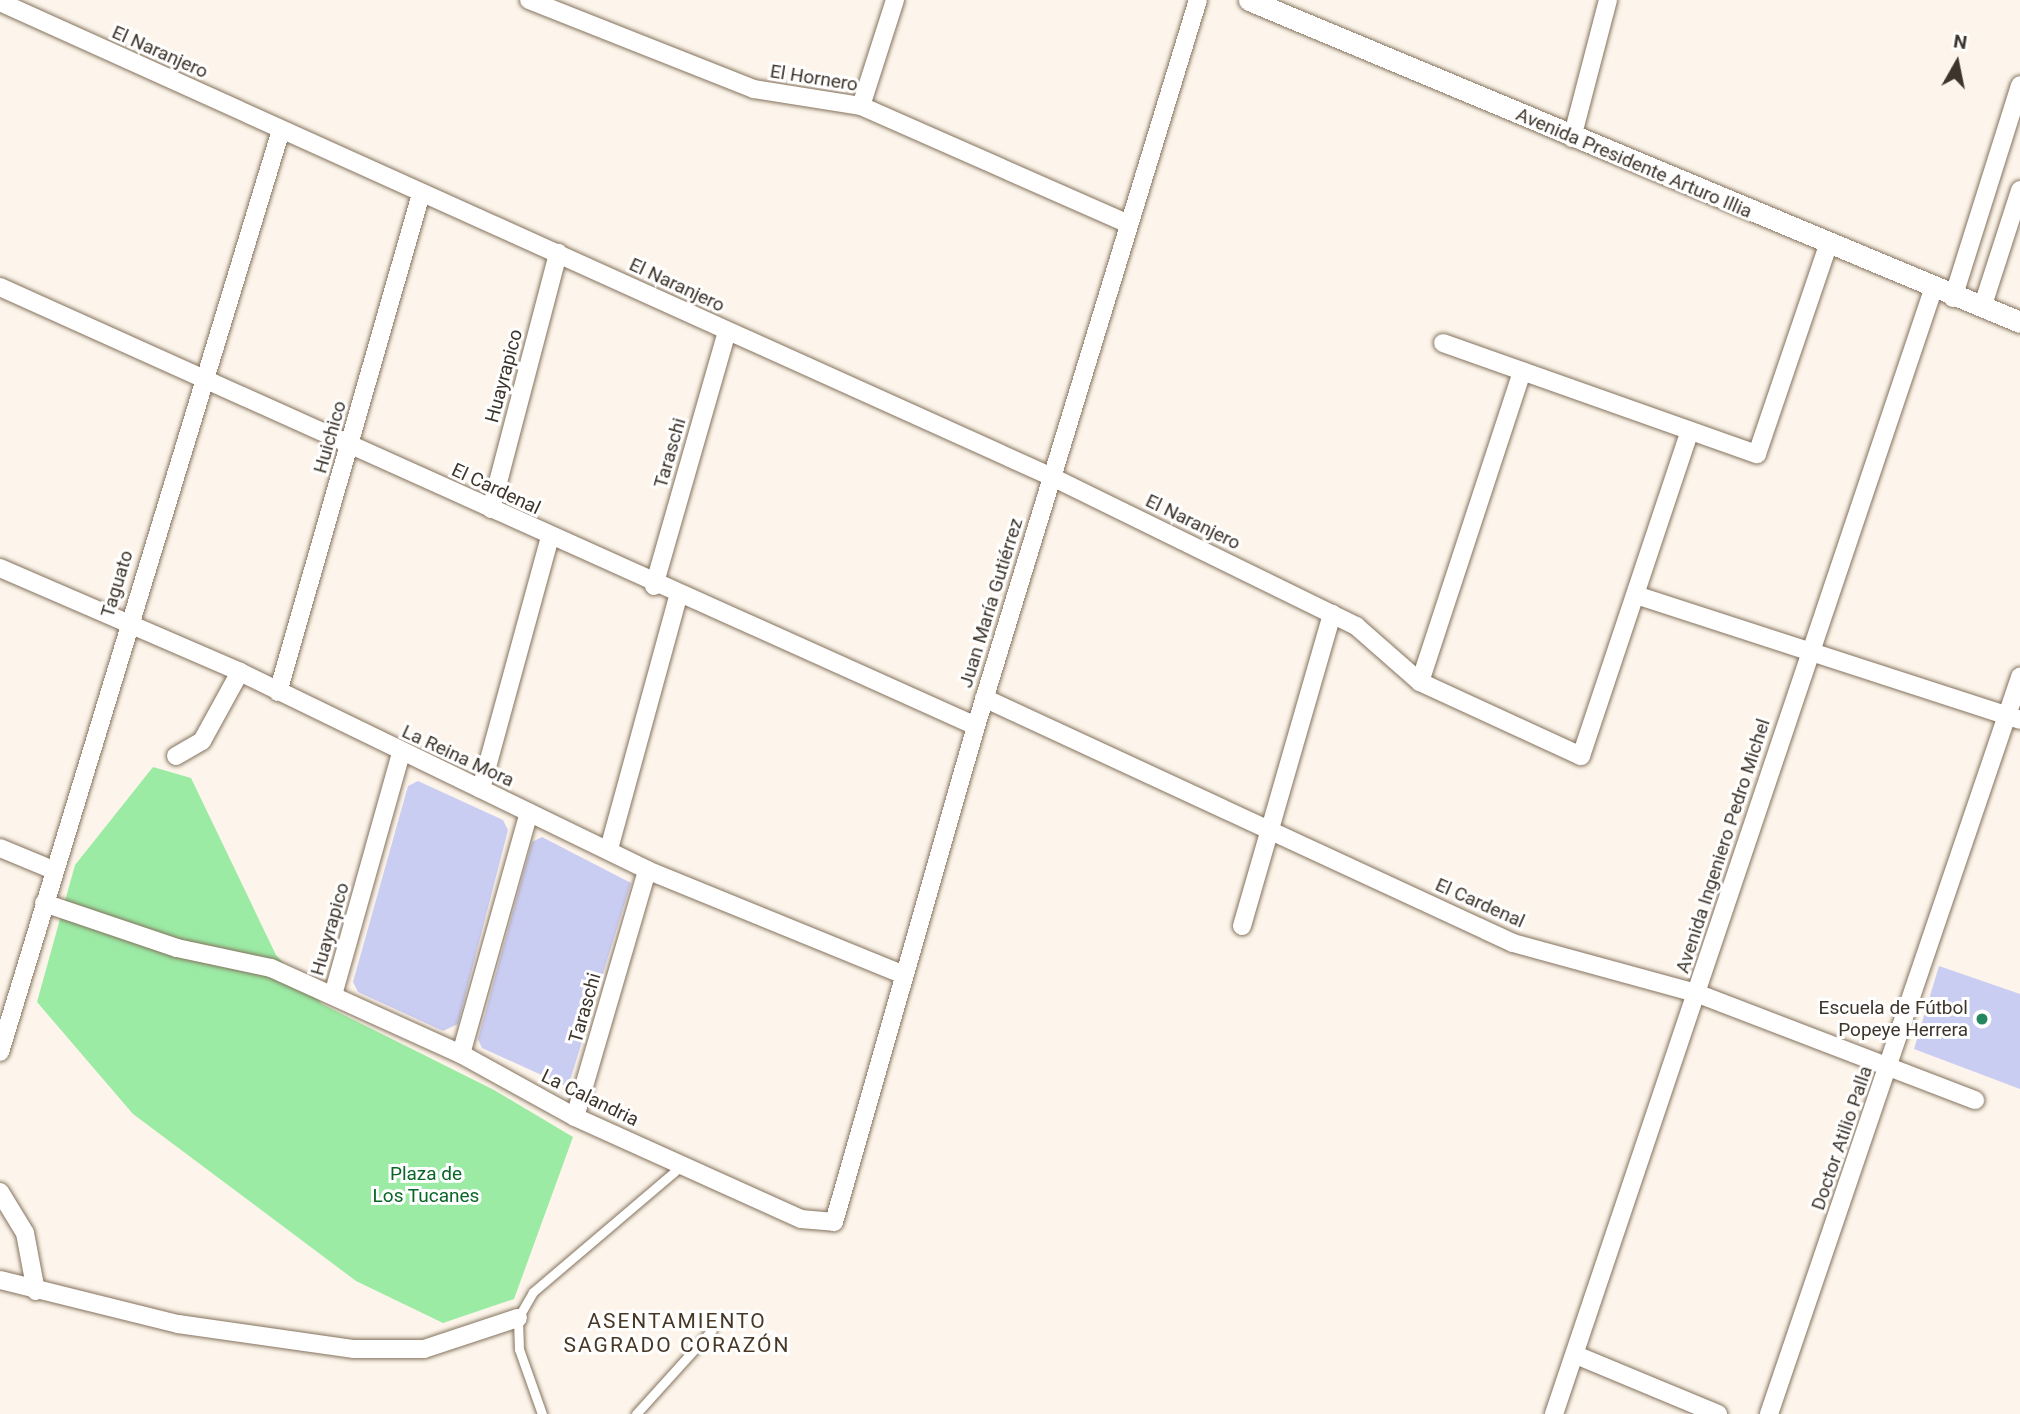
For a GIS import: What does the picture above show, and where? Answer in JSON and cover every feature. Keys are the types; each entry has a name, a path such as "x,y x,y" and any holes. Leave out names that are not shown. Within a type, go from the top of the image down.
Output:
{"street":[{"name":"El Hornero","path":"529,0 754,89 861,106 1126,223"},
{"path":"861,106 895,0"},
{"name":"Juan María Gutiérrez","path":"834,1222 902,974 984,698 1126,223 1198,0"},
{"name":"Avenida Presidente Arturo Illia","path":"1249,0 1933,290 2020,322"},
{"path":"1572,138 1608,0"},
{"name":"El Naranjero","path":"2,7 558,253 1052,477 1332,614 1420,682 1581,756 1636,595"},
{"path":"1953,298 2020,85"},
{"name":"Taguato","path":"0,1052 127,621 281,130"},
{"path":"1982,308 2020,190"},
{"name":"Huichico","path":"278,692 421,194"},
{"path":"1443,342 1757,454 1828,245"},
{"name":"Huayrapico","path":"491,509 558,253"},
{"name":"El Cardenal","path":"0,287 203,376 654,586 976,726"},
{"name":"Avenida Ingeniero Pedro Michel","path":"1554,1414 1933,290"},
{"name":"Taraschi","path":"654,586 727,331"},
{"path":"1420,682 1522,371"},
{"path":"1690,431 1636,595 2013,718"},
{"path":"481,789 550,537"},
{"name":"La Reina Mora","path":"0,568 240,672 401,753 609,849 647,870 902,974"},
{"path":"609,849 678,596"},
{"path":"1242,926 1332,614"},
{"path":"176,756 202,741 240,672"},
{"name":"Doctor Atilio Palla","path":"1769,1414 1887,1070 2013,718 2020,677"},
{"name":"El Cardenal","path":"984,698 1270,828 1513,943 1696,993 1887,1070 1975,1100"},
{"name":"Huayrapico","path":"333,995 401,753"},
{"path":"461,1054 529,812"},
{"path":"0,848 53,870"},
{"name":"Taraschi","path":"575,1117 647,870"},
{"name":"La Calandria","path":"44,903 177,948 271,968 461,1054 575,1117 801,1219 834,1222"},
{"path":"0,1192 25,1233 36,1291"},
{"path":"0,1280 36,1291 95,1299 178,1324 354,1349 424,1349 518,1318"},
{"path":"1576,1355 1718,1414"}],"lane":[{"path":"542,1414 519,1349 518,1318 533,1292 682,1165"},
{"path":"636,1414 712,1330"}],"green space":[{"name":"Plaza de Los Tucanes","path":"153,767 191,778 276,955 322,1004 494,1090 573,1137 514,1299 443,1323 356,1281 133,1114 37,1002 75,865"}],"building":[{"path":"418,781 503,820 508,830 458,1024 443,1031 358,992 353,982 408,786"},
{"path":"542,837 631,883 568,1087 482,1048 478,1039 532,842"},
{"path":"1939,966 2020,994 2020,1089 1914,1049"}],"place":[{"name":"Escuela de Fútbol Popeye Herrera","path":"1982,1019"}],"district":[{"name":"ASENTAMIENTO SAGRADO CORAZÓN","path":"677,1333"}]}
